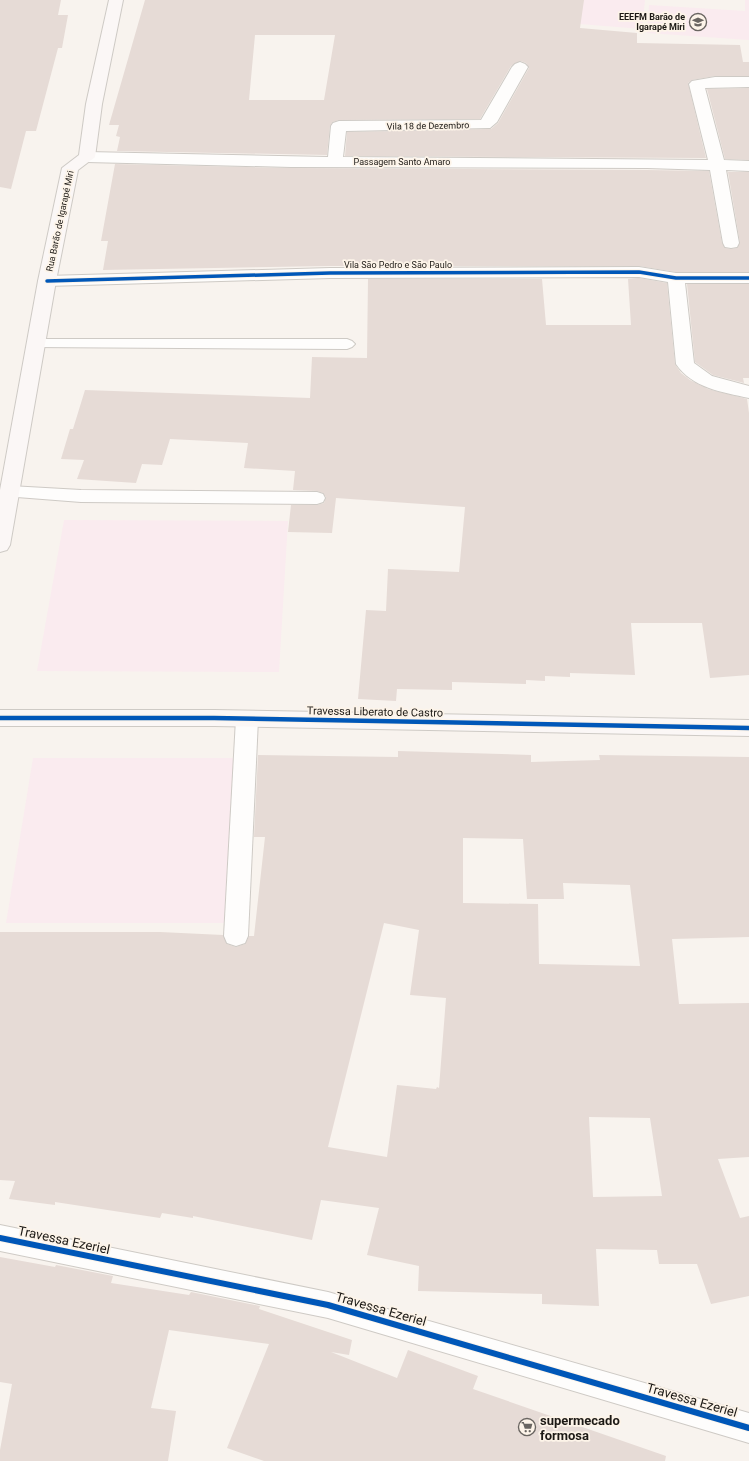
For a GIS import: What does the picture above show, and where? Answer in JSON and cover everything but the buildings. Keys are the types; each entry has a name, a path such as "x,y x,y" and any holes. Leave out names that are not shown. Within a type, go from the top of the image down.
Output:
{"main road":[{"path":"87,157 94,104 116,0"},
{"name":"Rua Barão de Igarapé Miri","path":"0,546 47,281 70,168 87,157"},
{"name":"Travessa Liberato de Castro","path":"0,718 214,718 749,728"}],"street":[{"name":"Vila 18 de Dezembro","path":"336,162 339,126 484,125 488,122 520,67"},
{"path":"731,243 717,166 697,84 716,82 749,82"},
{"name":"Passagem Santo Amaro","path":"87,157 336,162 639,163 749,166"},
{"name":"Vila São Pedro e São Paulo","path":"47,281 330,273 639,272 676,278 749,278"},
{"path":"676,278 685,364 692,373 706,381 749,392"},
{"path":"236,936 247,719"},
{"name":"Travessa Ezeriel","path":"0,1238 328,1305 707,1417 749,1428"}],"lane":[{"path":"37,344 347,344"},
{"path":"10,492 81,496 317,498"}],"shaded area":[{"path":"509,0 645,0 642,29 505,18"},
{"name":"EEEFM Barão de Igarapé Miri","path":"745,0 749,0 749,40 647,33 649,5 745,11"},
{"path":"64,520 288,521 279,672 37,671"},
{"path":"33,758 235,758 224,923 6,923"}],"cycle path":[{"path":"47,281 330,273 639,272 676,278 749,278"},
{"path":"0,718 214,718 749,728"},
{"path":"0,1238 328,1305 707,1417 749,1428"}],"place":[{"name":"EEEFM Barão de Igarapé Miri","path":"698,22"},
{"name":"supermecado formosa","path":"527,1427"}]}
